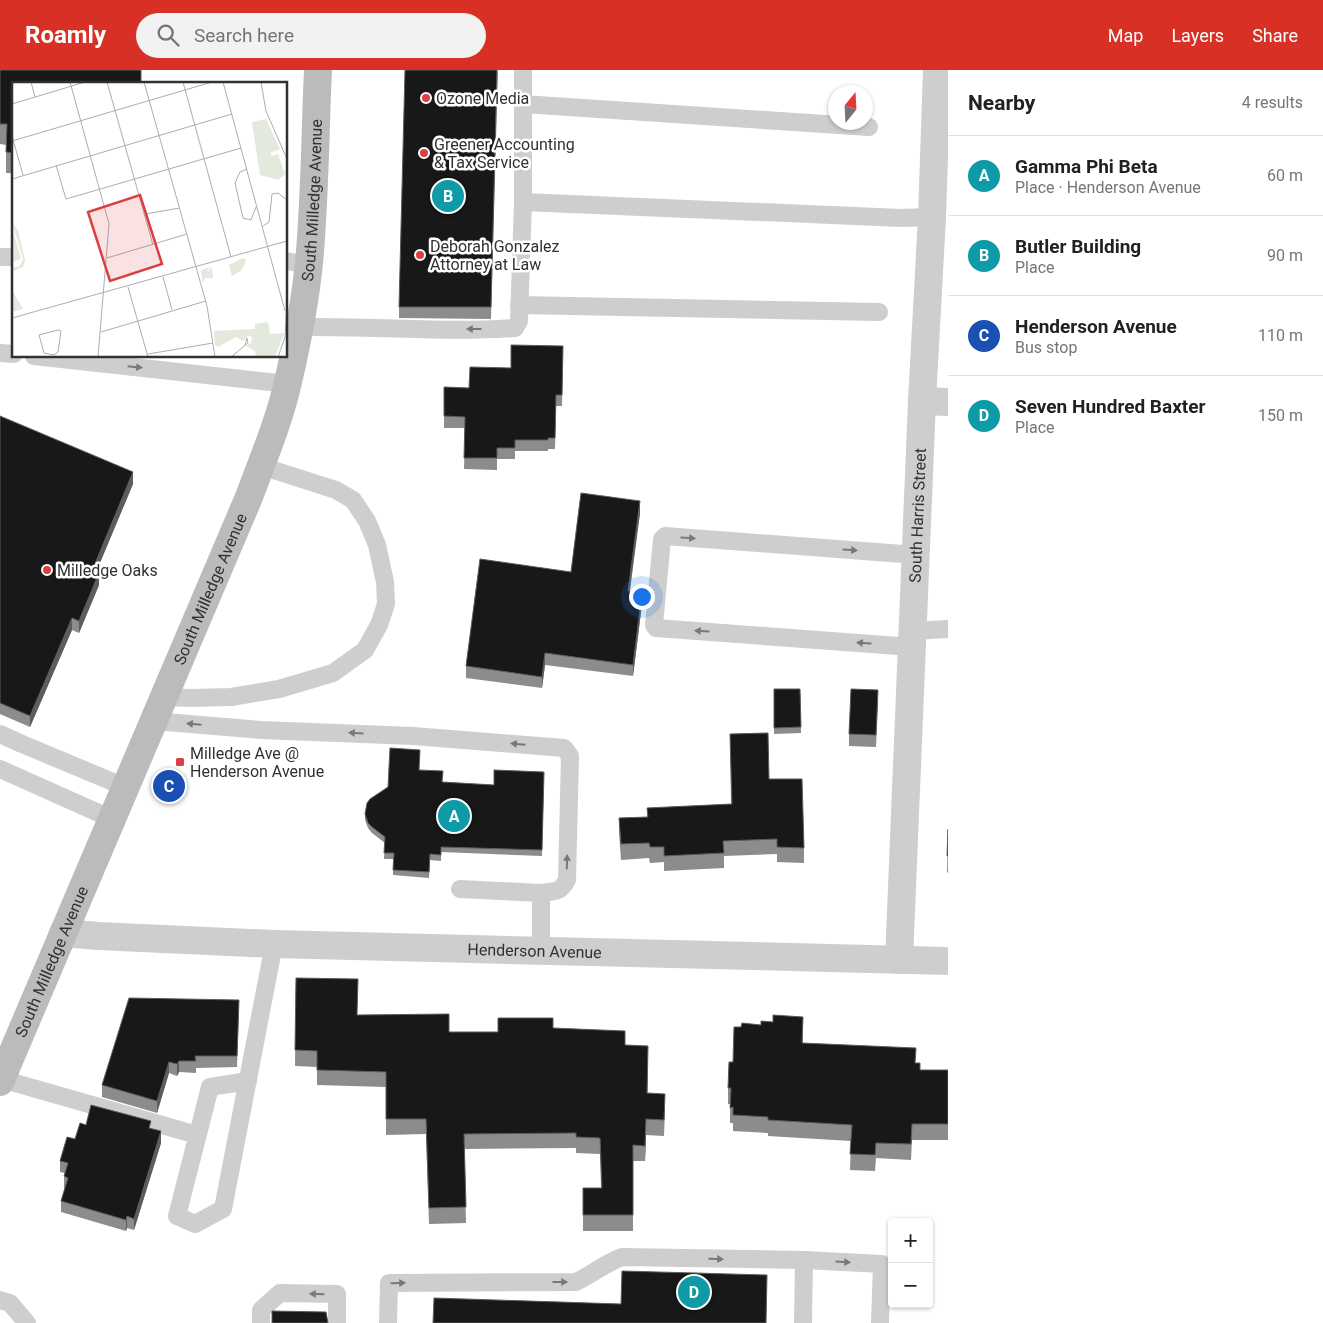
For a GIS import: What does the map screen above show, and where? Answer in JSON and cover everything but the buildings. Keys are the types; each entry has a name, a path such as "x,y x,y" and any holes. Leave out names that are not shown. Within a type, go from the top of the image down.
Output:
{"main road":[{"name":"South Milledge Avenue","path":"0,1081 7,1048 64,933 249,497 274,431 288,384 299,327 297,263 312,226 318,70"}],"street":[{"name":"South Harris Street","path":"899,960 916,555 935,402 932,217 936,70"},
{"name":"Henderson Avenue","path":"64,933 274,944 948,961"}],"lane":[{"path":"299,327 345,326 494,330 515,328 519,313 523,202 523,70"},
{"path":"523,104 828,124"},
{"path":"523,202 891,218 932,217"},
{"path":"519,313 879,312"},
{"path":"52,358 288,384"},
{"path":"159,709 191,698 231,697 279,689 333,673 365,650 379,625 386,604 383,572 377,544 367,520 353,500 336,490 260,466"},
{"path":"916,555 665,536 662,539 654,625 656,628 913,639 948,629"},
{"path":"159,709 261,730 413,736 564,748 570,756 567,880 563,888 556,891 541,892 460,889"},
{"path":"0,734 125,787"},
{"path":"0,769 112,818"},
{"path":"540,951 541,892"},
{"path":"248,1081 210,1087 177,1216 194,1224 224,1209 274,944"},
{"path":"0,1081 197,1136"},
{"path":"388,1323 389,1283 576,1282 596,1272 611,1261 622,1257 804,1260 882,1264 880,1323"},
{"path":"803,1323 804,1260"},
{"path":"261,1323 261,1310 280,1293 337,1294 337,1323"},
{"path":"0,1300 10,1303 27,1323"}],"place":[{"name":"Ozone Media","path":"426,98"},
{"name":"Greener Accounting & Tax Service","path":"424,153"},
{"name":"Butler Building","path":"448,196"},
{"name":"Deborah Gonzalez Attorney at Law","path":"420,255"},
{"name":"Milledge Oaks","path":"47,570"},
{"name":"Milledge Ave @ Henderson Avenue","path":"180,762"},
{"name":"Henderson Avenue","path":"169,786"},
{"name":"Gamma Phi Beta","path":"454,816"},
{"name":"Seven Hundred Baxter","path":"694,1292"}]}
